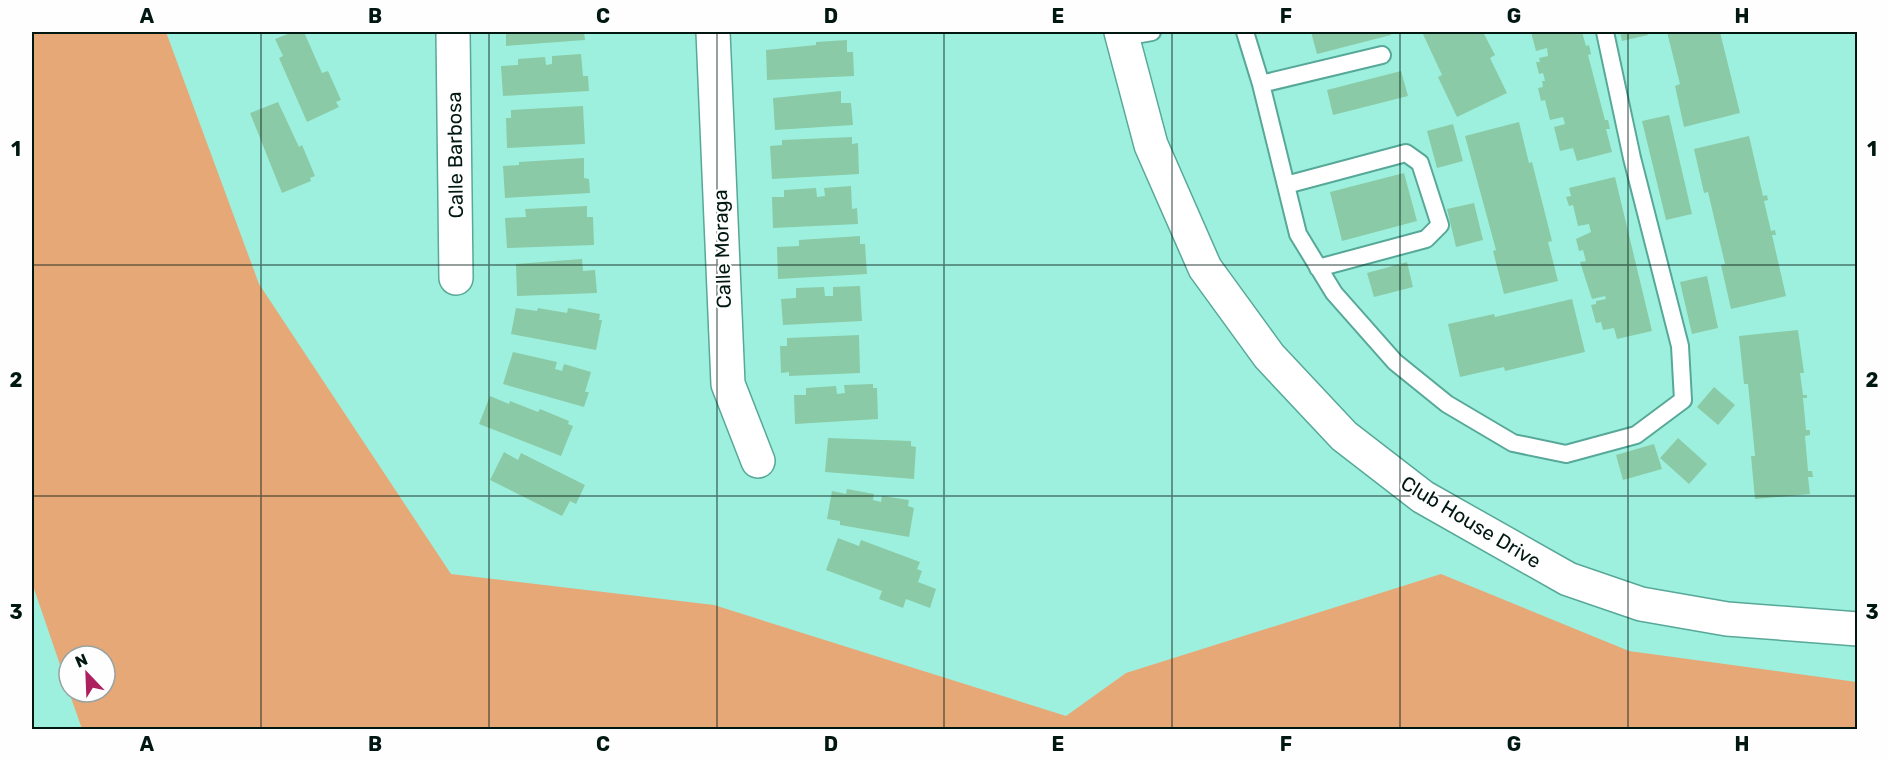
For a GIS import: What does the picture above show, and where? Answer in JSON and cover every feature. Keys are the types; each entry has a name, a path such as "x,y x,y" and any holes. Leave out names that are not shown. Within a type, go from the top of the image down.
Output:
{"street":[{"name":"Calle Barbosa","path":"453,32 456,278"},
{"name":"Calle Moraga","path":"713,32 728,384 758,461"},
{"name":"Club House Drive","path":"1132,33 1151,145 1204,268 1269,356 1344,436 1422,497 1568,579 1641,604 1726,618 1857,629"}],"lane":[{"path":"1245,32 1261,84 1298,234 1334,292 1395,362 1447,404 1514,442 1566,454 1636,435 1683,400 1680,346 1632,158 1605,32"},
{"path":"1261,84 1382,55"},
{"path":"1286,185 1406,153 1420,163 1440,225 1426,239 1318,268"}],"shaded area":[{"path":"32,32 166,32 259,284 451,574 714,605 1066,716 1126,673 1441,574 1629,651 1857,682 1857,729 82,729 73,704 117,704 117,644 57,644 57,656 32,583"}],"building":[{"path":"293,32 304,32 322,73 328,71 341,100 336,102 339,107 307,122 279,58 283,56 275,39"},
{"path":"506,32 584,32 585,40 506,46"},
{"path":"1311,32 1390,32 1391,35 1317,54"},
{"path":"1422,32 1483,32 1495,55 1490,58 1507,93 1457,117 1438,77 1442,75"},
{"path":"1531,32 1582,32 1586,46 1589,45 1591,54 1588,55 1605,120 1608,120 1610,129 1606,129 1612,152 1577,161 1573,148 1560,151 1554,127 1565,124 1563,117 1550,120 1545,100 1541,101 1538,88 1543,87 1542,81 1545,81 1543,73 1539,74 1536,62 1540,62 1539,58 1548,56 1547,48 1536,51"},
{"path":"1620,32 1647,32 1648,35 1622,41"},
{"path":"1667,32 1720,32 1740,113 1684,127 1675,86 1680,84"},
{"path":"847,40 847,52 853,52 854,76 767,80 766,50 816,45 816,42"},
{"path":"581,54 583,76 588,76 589,91 503,96 501,66 518,65 518,59 545,57 546,65 552,64 552,56"},
{"path":"1401,71 1408,96 1333,115 1327,90"},
{"path":"841,91 841,103 851,103 853,125 775,130 773,98"},
{"path":"278,102 299,147 302,145 315,176 310,178 311,181 282,193 250,113"},
{"path":"583,106 585,144 507,148 506,118 511,118 511,110"},
{"path":"1669,115 1692,214 1666,220 1642,121"},
{"path":"1519,122 1529,163 1532,162 1552,241 1548,242 1558,281 1504,294 1493,251 1496,250 1465,136"},
{"path":"1453,124 1463,161 1437,168 1427,131"},
{"path":"1749,136 1763,196 1767,195 1768,200 1764,201 1771,231 1775,230 1776,235 1772,235 1786,296 1731,309 1721,265 1725,264 1708,192 1704,193 1694,149"},
{"path":"852,137 852,144 858,143 859,174 772,179 770,146 782,145 782,140"},
{"path":"584,158 584,178 589,179 590,193 505,198 503,166 519,165 519,162"},
{"path":"1404,173 1417,221 1342,241 1330,192"},
{"path":"1615,177 1652,331 1617,339 1614,328 1603,330 1601,322 1596,323 1591,305 1596,304 1596,301 1606,299 1605,296 1592,299 1580,262 1586,261 1583,250 1579,251 1576,239 1591,232 1589,224 1578,226 1573,205 1569,206 1566,197 1571,196 1569,188"},
{"path":"851,186 852,209 857,208 858,224 773,228 772,197 784,197 784,190 816,188 817,197 825,196 824,188"},
{"path":"1474,203 1483,240 1456,247 1447,209"},
{"path":"587,206 587,217 593,217 594,245 507,248 505,218 526,217 525,209"},
{"path":"860,236 860,244 865,244 867,274 778,279 777,247 799,246 799,240"},
{"path":"582,259 583,271 595,270 597,293 517,296 516,264"},
{"path":"1407,262 1413,287 1374,297 1367,273"},
{"path":"1707,276 1718,328 1692,334 1680,282"},
{"path":"860,286 862,321 783,325 781,299 796,298 796,288 824,287 825,296 833,296 833,287"},
{"path":"1572,299 1585,352 1505,371 1504,367 1460,377 1448,324 1494,314 1495,317"},
{"path":"516,308 537,311 538,308 567,313 568,308 600,314 599,320 602,320 596,350 511,334"},
{"path":"1798,330 1804,373 1800,373 1803,395 1807,395 1807,398 1803,398 1806,430 1810,430 1810,435 1805,436 1808,471 1812,471 1813,477 1808,477 1810,494 1755,499 1751,456 1755,456 1748,384 1744,384 1739,336"},
{"path":"859,335 860,373 789,376 789,372 781,373 780,346 787,346 787,338"},
{"path":"513,352 557,362 555,369 562,371 564,364 591,372 585,392 589,392 584,407 503,384"},
{"path":"873,384 873,388 877,388 878,419 795,424 794,395 806,395 806,388 836,386 837,394 845,393 844,385"},
{"path":"1714,387 1735,405 1718,425 1697,407"},
{"path":"490,396 538,412 540,409 569,421 568,424 573,426 561,456 479,424"},
{"path":"828,438 911,441 911,446 916,447 914,479 825,472"},
{"path":"1678,438 1707,464 1689,484 1660,458"},
{"path":"1654,444 1662,469 1623,480 1616,455"},
{"path":"504,452 518,460 521,453 585,485 576,504 570,501 562,516 490,480"},
{"path":"847,489 874,494 873,500 881,502 882,496 909,500 908,506 914,508 909,537 840,525 840,521 827,519 832,491 846,494"},
{"path":"838,538 859,546 861,540 920,562 917,569 922,571 918,582 936,589 930,608 906,599 903,608 879,599 882,591 826,570"}]}
